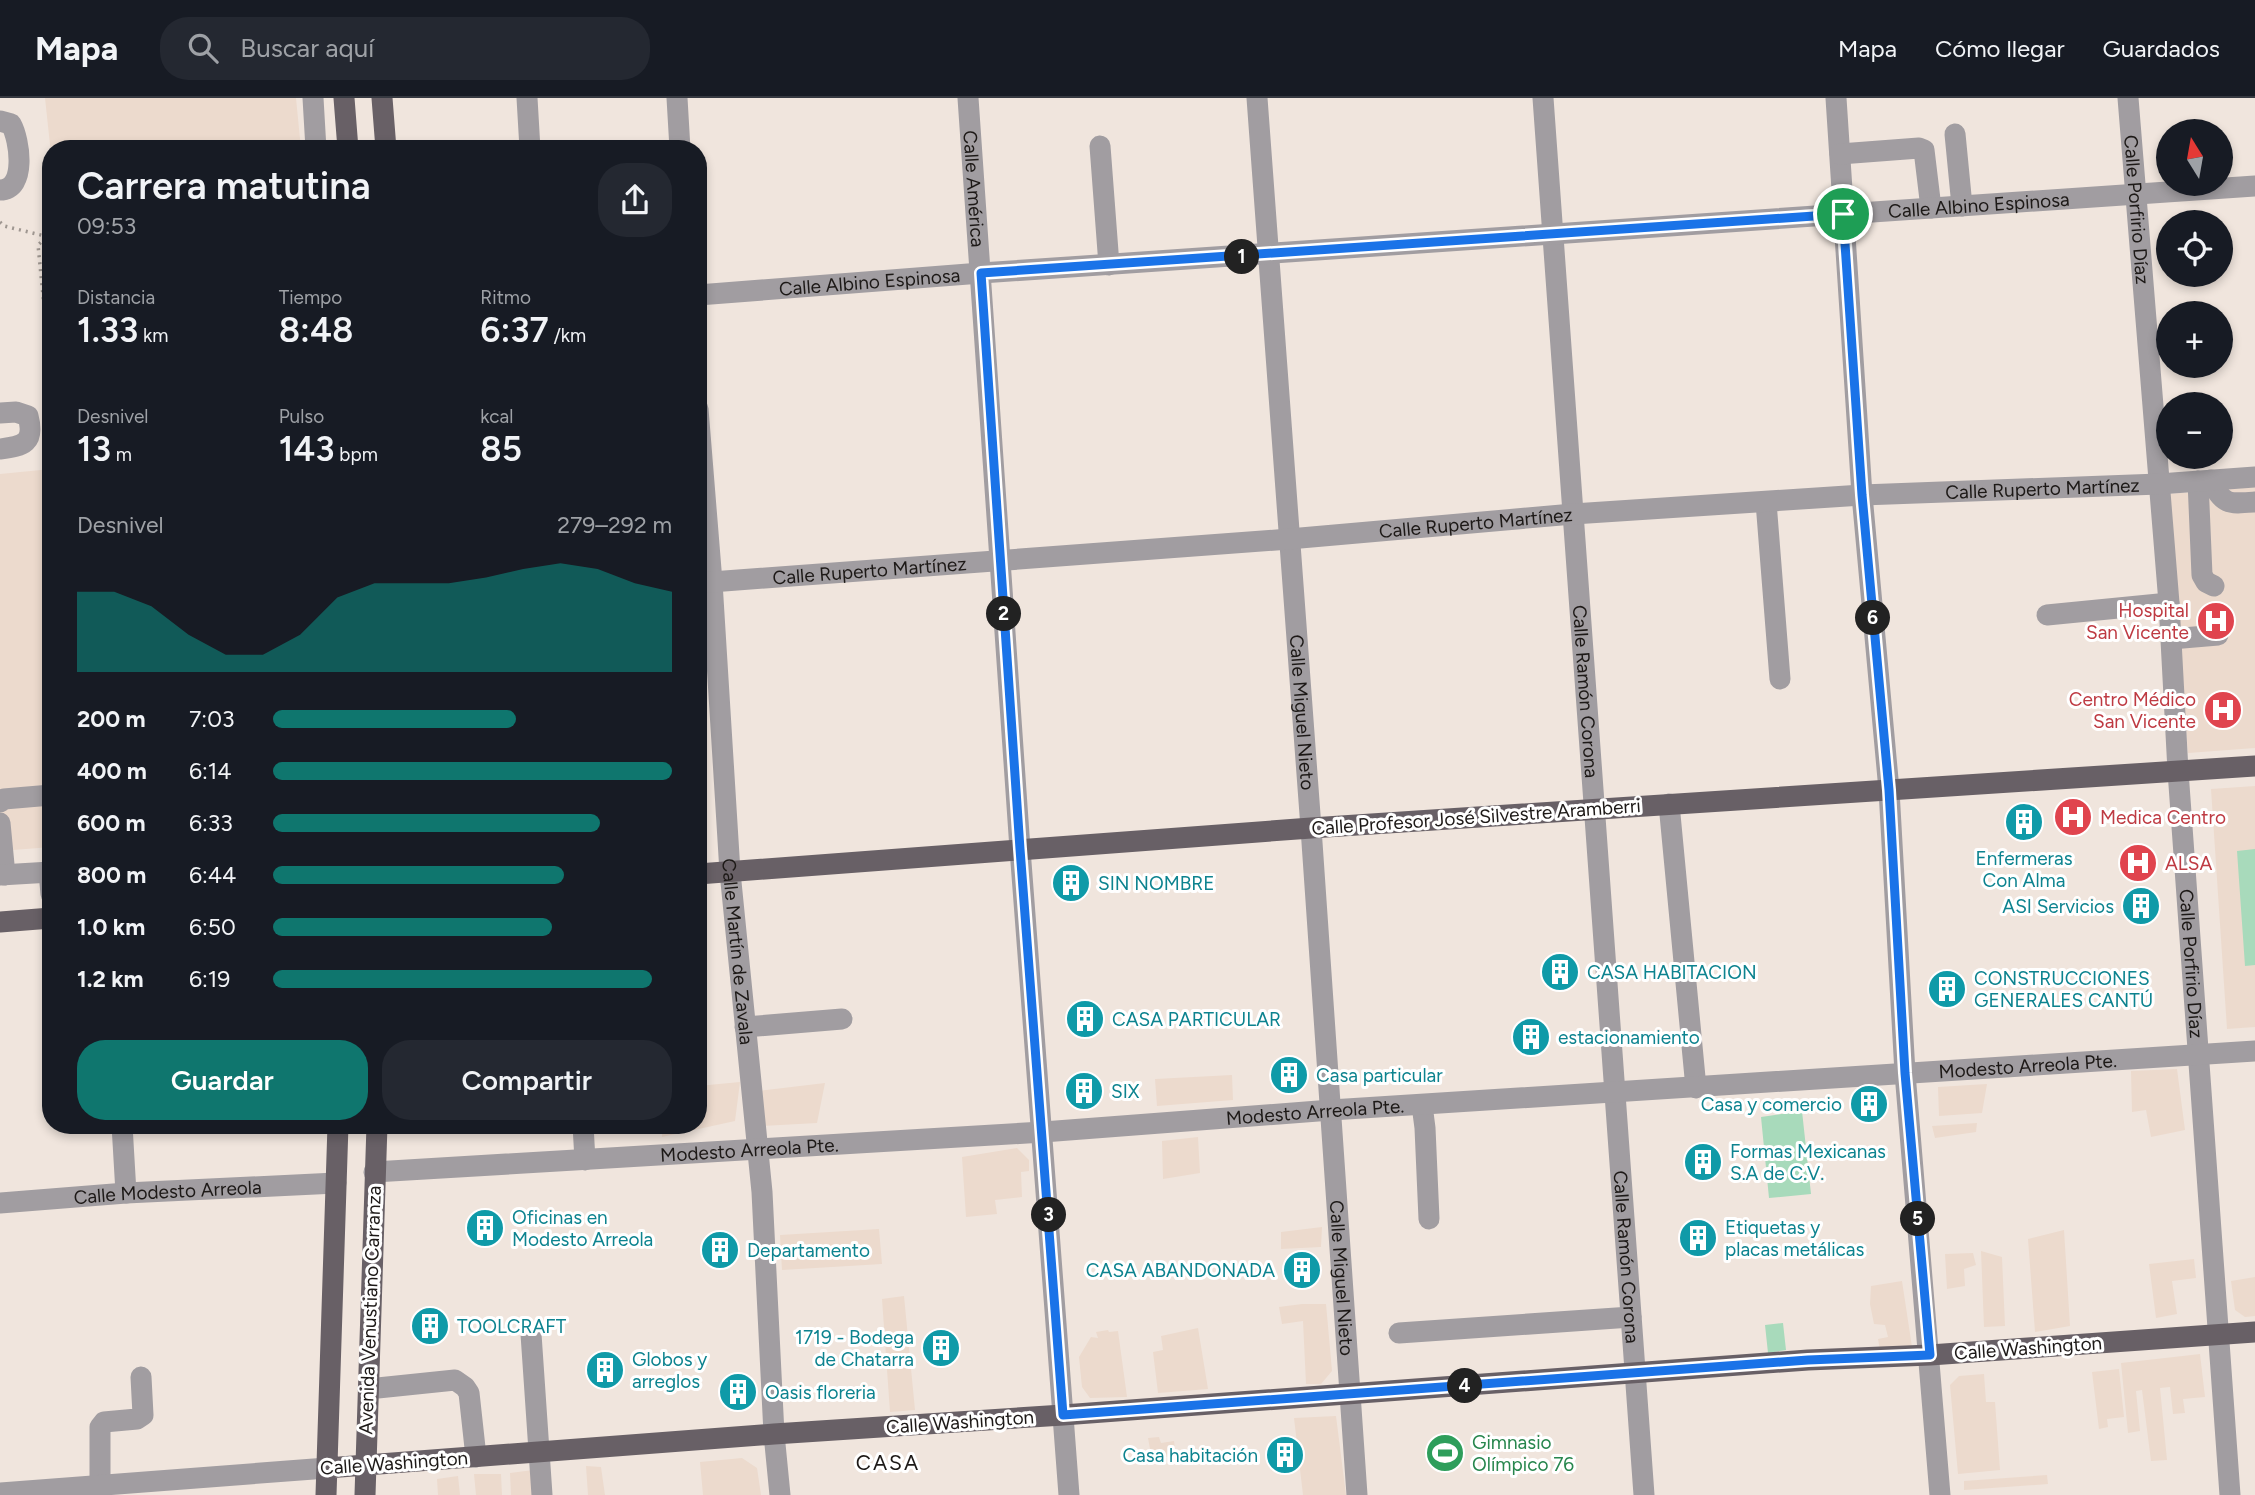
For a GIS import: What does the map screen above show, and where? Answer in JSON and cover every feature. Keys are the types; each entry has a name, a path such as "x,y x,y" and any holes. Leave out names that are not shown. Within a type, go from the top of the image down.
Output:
{"main road":[{"path":"344,98 347,140"},
{"path":"382,98 385,140"},
{"name":"Calle Profesor José Silvestre Aramberri","path":"707,873 1311,828 2255,766"},
{"path":"0,922 42,919"},
{"name":"Avenida Venustiano Carranza","path":"326,1495 338,1134"},
{"name":"Avenida Venustiano Carranza","path":"365,1495 376,1134"},
{"name":"Calle Washington","path":"327,1468 1808,1360 1930,1355 2255,1332"}],"street":[{"path":"313,98 315,140"},
{"path":"527,98 529,140"},
{"path":"677,98 679,140"},
{"name":"Calle América","path":"968,98 1020,849 1069,1495"},
{"name":"Calle Miguel Nieto","path":"1257,98 1357,1495"},
{"name":"Calle Ramón Corona","path":"1543,98 1644,1495"},
{"path":"1836,98 1862,495 1889,790 1905,1073 1940,1495"},
{"name":"Calle Porfirio Díaz","path":"2128,98 2169,603 2178,771 2230,1495"},
{"path":"0,121 11,124 15,130 19,172 16,184 7,190 0,190"},
{"path":"1955,134 1962,206"},
{"path":"1100,146 1109,265"},
{"path":"1840,155 1919,148 1924,150 1931,208"},
{"name":"Calle Albino Espinosa","path":"707,294 981,273 2255,186"},
{"path":"0,413 24,413 28,416 30,435 19,447 0,449"},
{"name":"Calle Ruperto Martínez","path":"707,582 1289,540 1573,514 1862,495 2159,484 2255,477"},
{"path":"2204,480 2225,501 2255,502"},
{"path":"2204,480 2202,575 2206,582 2214,586"},
{"path":"1766,502 1780,679"},
{"path":"2047,615 2169,603"},
{"name":"Calle Martín de Zavala","path":"707,605 762,1192 774,1434 780,1495"},
{"path":"2171,639 2218,635"},
{"path":"0,802 4,799 42,796"},
{"path":"1669,804 1696,1088"},
{"path":"0,823 3,875 42,873"},
{"path":"745,1027 842,1019"},
{"name":"Modesto Arreola Pte.","path":"374,1172 1043,1132 1331,1110 2255,1051"},
{"path":"1422,1105 1426,1128 1429,1219"},
{"path":"123,1134 127,1193"},
{"path":"584,1134 586,1160"},
{"name":"Calle Modesto Arreola","path":"0,1203 336,1182"},
{"path":"1398,1333 1631,1317"},
{"path":"531,1334 542,1495"},
{"path":"100,1486 100,1427 104,1422 136,1419 143,1415 141,1377"},
{"path":"368,1389 455,1380 469,1393 476,1457"},
{"name":"Calle Washington","path":"0,1493 327,1468"}],"path":[{"path":"0,222 4,226 42,235"},
{"path":"42,240 38,245 42,285"}],"shaded area":[{"path":"45,98 296,98 300,140 50,140"},
{"path":"42,470 42,848 0,851 0,474"},
{"name":"Hospital San Vicente","path":"2255,487 2255,748 2188,753 2168,494"},
{"path":"2255,786 2255,1027 2227,1029 2211,789"},
{"path":"2177,1069 2185,1130 2151,1137 2146,1110 2132,1112 2131,1071"},
{"path":"1232,1075 1233,1100 1157,1106 1155,1079"},
{"path":"740,1082 735,1121 707,1127 707,1085"},
{"path":"825,1083 817,1123 760,1126 758,1091"},
{"path":"1987,1084 1982,1113 1939,1116 1938,1087"},
{"path":"1977,1123 1976,1132 1935,1138 1932,1126"},
{"path":"1198,1137 1200,1173 1163,1179 1162,1141"},
{"path":"1017,1148 1029,1160 1029,1171 1021,1172 1022,1197 995,1200 997,1214 966,1217 962,1157"},
{"path":"1322,1227 1321,1247 1281,1249 1281,1232"},
{"path":"879,1229 882,1264 782,1270 780,1235"},
{"path":"2064,1230 2070,1326 2035,1332 2028,1239"},
{"path":"1981,1251 2002,1257 2005,1326 1984,1327"},
{"path":"1973,1253 1976,1265 1964,1269 1965,1286 1947,1289 1945,1254"},
{"path":"2194,1259 2196,1278 2172,1281 2177,1314 2156,1318 2149,1264"},
{"path":"2255,1277 2255,1316 2245,1317 2235,1310 2231,1281"},
{"path":"1902,1281 1912,1347 1880,1350 1878,1339 1888,1337 1885,1325 1874,1324 1870,1304 1871,1286"},
{"path":"904,1296 915,1410 890,1412 882,1299"},
{"path":"1326,1304 1332,1371 1321,1384 1306,1384 1303,1321 1282,1324 1279,1307"},
{"path":"1198,1328 1208,1389 1158,1393 1153,1352 1163,1350 1161,1336"},
{"path":"1118,1331 1127,1397 1090,1398 1082,1387 1079,1357 1091,1337 1098,1338 1096,1332"},
{"path":"2200,1354 2205,1397 2183,1399 2185,1413 2173,1414 2170,1387 2160,1388 2167,1460 2151,1461 2142,1390 2136,1391 2140,1431 2128,1433 2121,1363"},
{"path":"2119,1369 2124,1417 2107,1419 2108,1427 2099,1429 2092,1372"},
{"path":"1984,1374 1986,1402 1995,1402 2000,1470 1958,1474 1950,1385 1959,1376"},
{"path":"1336,1416 1346,1495 1303,1495 1294,1418"},
{"path":"1159,1437 1161,1443 1174,1441 1176,1455 1152,1460 1148,1438"},
{"path":"742,1458 757,1468 761,1495 703,1495 700,1462"},
{"path":"586,1466 601,1467 605,1495 588,1495"},
{"path":"541,1469 545,1495 511,1495 510,1473"},
{"path":"474,1474 501,1474 502,1495 476,1495"},
{"path":"2047,1475 2048,1484 1964,1490 1964,1481"},
{"path":"458,1476 460,1495 438,1495 437,1479"}],"green space":[{"path":"2255,849 2255,965 2245,966 2237,851"},
{"path":"1802,1111 1811,1194 1769,1198 1761,1117"},
{"path":"1783,1323 1786,1350 1768,1353 1765,1325"}],"place":[{"name":"Hospital San Vicente","path":"2216,621"},
{"name":"Centro Médico San Vicente","path":"2223,710"},
{"name":"Medica Centro","path":"2073,817"},
{"name":"Enfermeras Con Alma","path":"2024,822"},
{"name":"ALSA","path":"2138,863"},
{"name":"SIN NOMBRE","path":"1071,883"},
{"name":"ASI Servicios","path":"2141,906"},
{"name":"CASA HABITACION","path":"1560,972"},
{"name":"CONSTRUCCIONES GENERALES CANTÚ","path":"1947,989"},
{"name":"CASA PARTICULAR","path":"1085,1019"},
{"name":"estacionamiento","path":"1531,1037"},
{"name":"Casa particular","path":"1289,1075"},
{"name":"SIX","path":"1084,1091"},
{"name":"Casa y comercio","path":"1869,1104"},
{"name":"Formas Mexicanas S.A de C.V.","path":"1703,1162"},
{"name":"Oficinas en Modesto Arreola","path":"485,1228"},
{"name":"Etiquetas y placas metálicas","path":"1698,1238"},
{"name":"Departamento","path":"720,1250"},
{"name":"CASA ABANDONADA","path":"1302,1270"},
{"name":"TOOLCRAFT","path":"430,1326"},
{"name":"1719 - Bodega de Chatarra","path":"941,1348"},
{"name":"Globos y arreglos","path":"605,1370"},
{"name":"Oasis floreria","path":"738,1392"},
{"name":"Gimnasio Olímpico 76","path":"1445,1453"},
{"name":"Casa habitación","path":"1285,1455"}],"district":[{"name":"CASA","path":"888,1462"}],"route":[{"path":"1843,214 1862,495 1889,790 1905,1073 1930,1355 1808,1360 1063,1415 1020,849 981,273 1843,214"}]}
